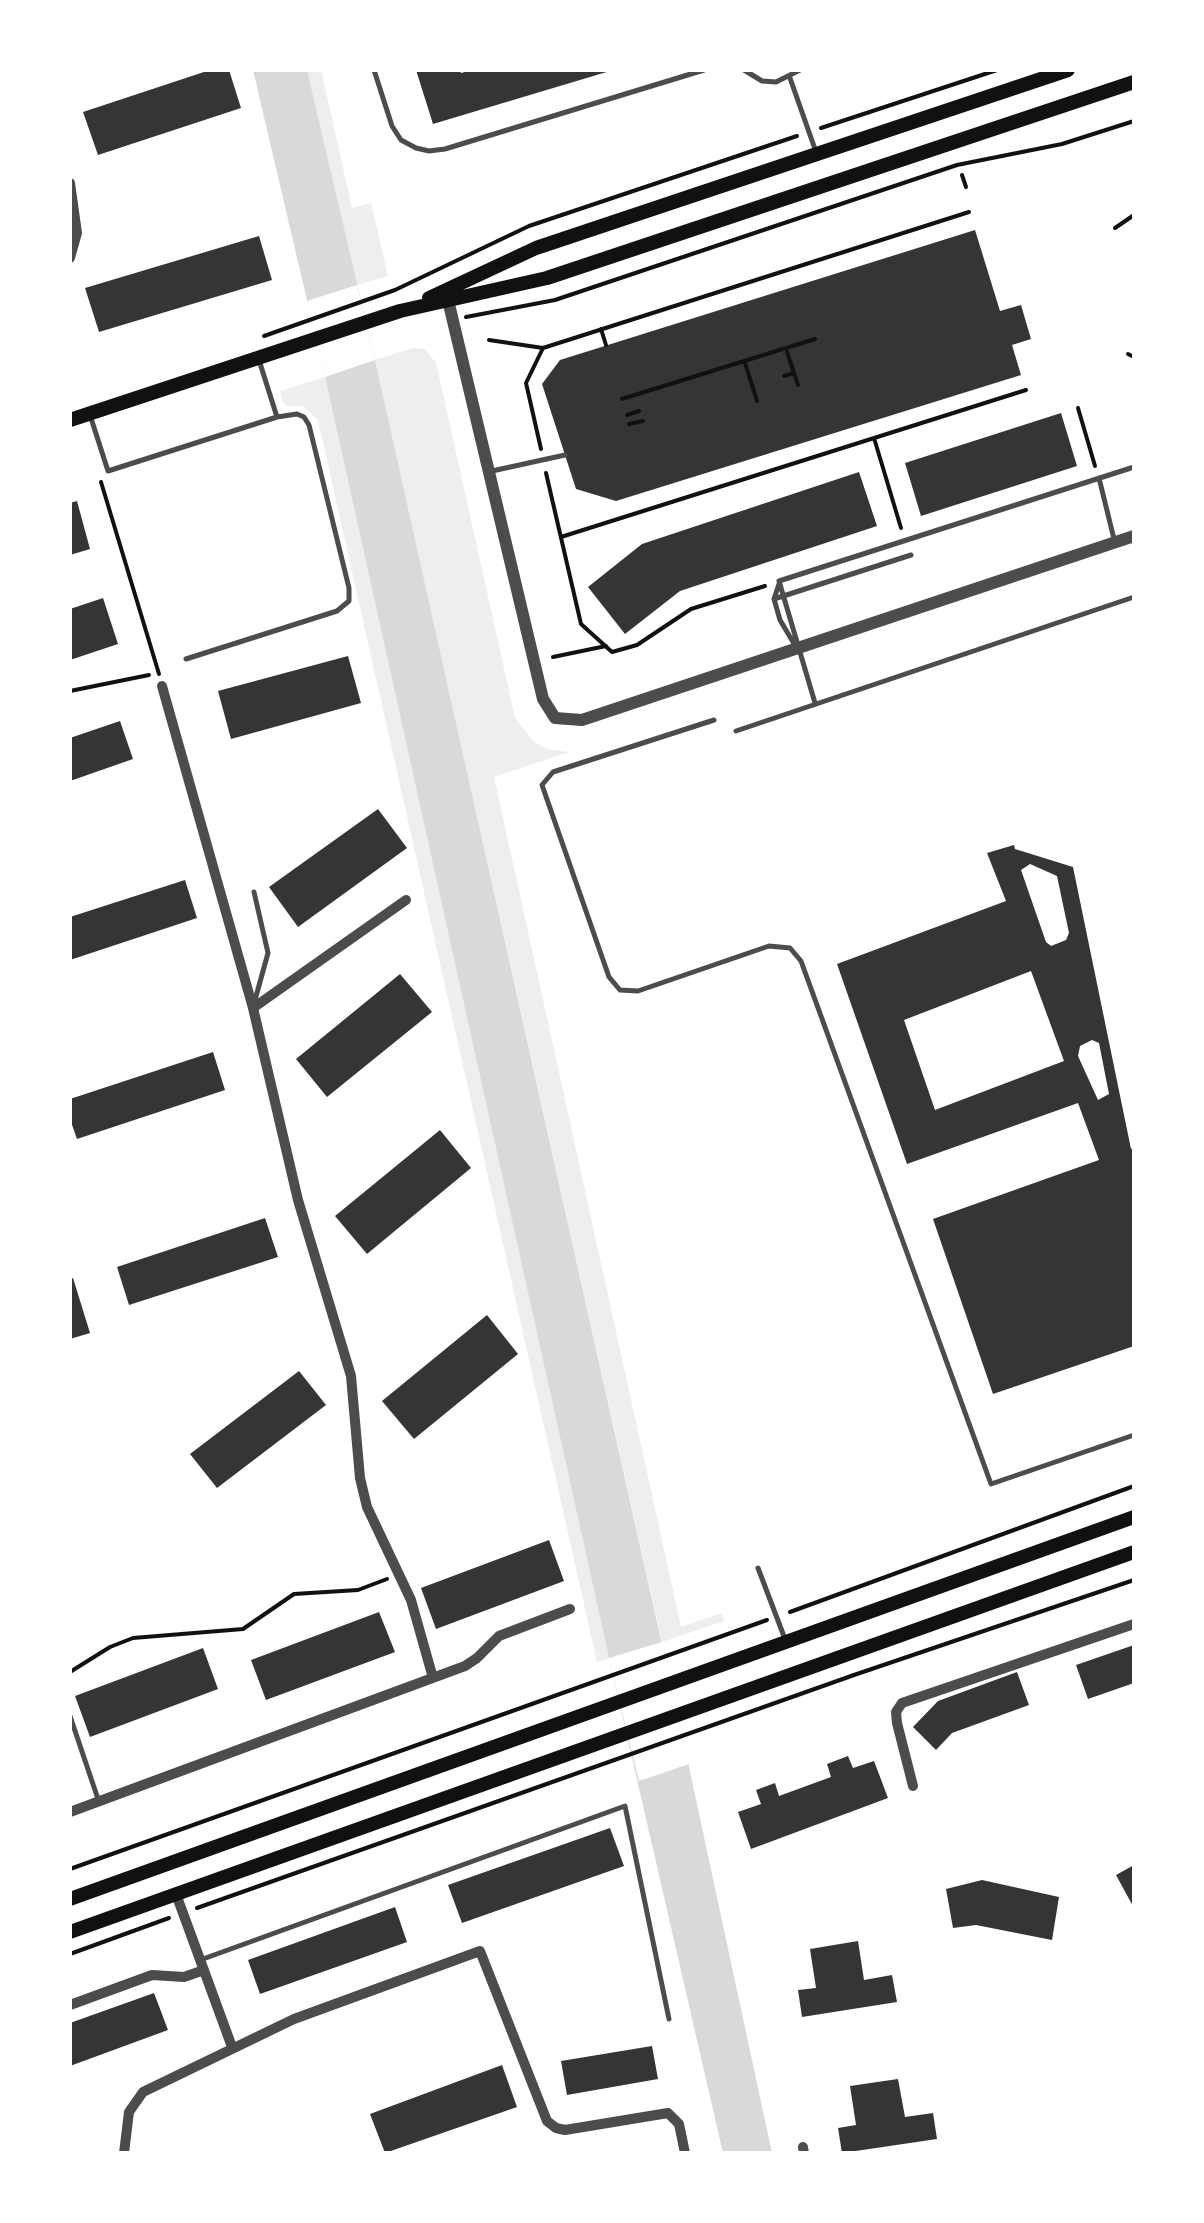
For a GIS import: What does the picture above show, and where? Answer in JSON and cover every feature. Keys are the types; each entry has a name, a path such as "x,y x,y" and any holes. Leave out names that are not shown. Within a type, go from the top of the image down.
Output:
{"main road":[{"path":"400,311 536,248 1068,70"},
{"path":"70,420 400,311 548,278 1134,82"},
{"path":"70,1899 1134,1517"},
{"path":"70,1932 1134,1552"}],"street":[{"path":"70,183 77,233 70,258"},
{"path":"448,300 543,699 554,718 582,720 1134,536"},
{"path":"160,680 252,1008 298,1200 351,1376 360,1478 367,1507 411,1600 433,1678"},
{"path":"252,1008 406,900"},
{"path":"70,1812 433,1678 477,1658 498,1636 570,1609"},
{"path":"914,1786 897,1723 896,1712 902,1703 1134,1624"},
{"path":"176,1894 232,2047"},
{"path":"124,2153 129,2112 144,2092 294,2020 480,1951 546,2121 565,2130 668,2113 678,2124 685,2153"},
{"path":"70,2005 152,1975 184,1977 202,1965"}],"lane":[{"path":"374,70 392,126 401,140 429,151 704,70"},
{"path":"744,70 762,81 776,82 800,70"},
{"path":"790,78 818,155"},
{"path":"258,358 277,417"},
{"path":"90,414 108,471 277,417 297,414 309,425 349,601 337,611 186,659"},
{"path":"490,472 565,455"},
{"path":"780,581 1134,467"},
{"path":"1099,478 1115,542"},
{"path":"774,598 911,554"},
{"path":"780,581 796,649 815,704"},
{"path":"780,581 774,598 780,620 796,649"},
{"path":"736,731 1134,598"},
{"path":"714,720 553,772 542,785 609,977 620,990 638,991 769,946 790,948 801,962 990,1484 1134,1434"},
{"path":"252,1008 268,953 254,892"},
{"path":"758,1568 786,1642"},
{"path":"70,1716 99,1802"},
{"path":"202,1965 625,1806 668,2019"}],"path":[{"path":"311,318 394,290 529,226 997,70"},
{"path":"453,320 555,300 957,165 1062,144 1134,121"},
{"path":"962,175 966,187"},
{"path":"489,340 543,348 968,212"},
{"path":"1116,228 1134,214"},
{"path":"601,329 606,345"},
{"path":"622,399 814,339"},
{"path":"543,348 526,383 581,624 612,652 637,645 691,610 780,581"},
{"path":"787,352 798,385"},
{"path":"744,361 756,401"},
{"path":"781,366 791,363"},
{"path":"784,376 794,372"},
{"path":"560,538 1026,390"},
{"path":"1078,408 1099,478"},
{"path":"627,415 639,411"},
{"path":"629,424 643,420"},
{"path":"874,438 905,542"},
{"path":"70,692 160,680 99,474"},
{"path":"552,657 606,646"},
{"path":"70,1870 1134,1486"},
{"path":"70,1672 110,1646 133,1638 243,1629 294,1594 358,1590 391,1578"},
{"path":"70,1954 632,1753 1134,1580"}],"shaded area":[{"path":"253,70 307,70 678,1716 772,2153 723,2153"},
{"path":"307,70 321,70 352,208 371,203 388,276 357,285"},
{"path":"413,348 425,349 436,363 515,718 533,741 547,749 569,752 494,777 681,1627 722,1613 724,1621 662,1642 375,360"},
{"path":"325,377 609,1658 597,1662 318,420 303,406 287,406 282,401 280,391"}],"pier":[{"path":"357,285 375,360 325,377 307,301"},
{"path":"662,1642 689,1764 639,1781 609,1658"}],"building":[{"path":"210,70 229,70 241,108 98,155 83,112"},
{"path":"416,70 461,73 610,71 433,124"},
{"path":"975,230 1000,311 1021,305 1031,339 1012,345 1021,375 616,501 576,489 542,384 560,360"},
{"path":"259,236 272,280 99,332 85,288"},
{"path":"1061,413 1077,466 921,516 905,463"},
{"path":"859,472 877,526 680,591 625,634 588,587 642,544"},
{"path":"77,501 90,549 70,555 70,503"},
{"path":"103,598 118,644 70,660 70,609"},
{"path":"348,656 361,703 231,739 218,691"},
{"path":"120,721 133,759 70,781 70,738"},
{"path":"378,809 407,848 298,927 269,887"},
{"path":"1014,845 1015,849 1073,867 1131,1149 1134,1148 1134,1346 993,1394 933,1219 1099,1160 1078,1103 907,1164 837,964 1006,901 987,853","holes":["1030,864 1057,876 1069,933 1066,940 1051,946 1046,942 1021,870","1031,971 1064,1061 935,1110 904,1020","1092,1040 1099,1043 1109,1094 1098,1100 1078,1056 1080,1046"]},
{"path":"185,880 197,918 70,960 70,917"},
{"path":"400,974 432,1012 327,1097 296,1059"},
{"path":"213,1052 225,1090 77,1139 70,1119 70,1099"},
{"path":"440,1130 471,1168 367,1254 335,1216"},
{"path":"265,1218 278,1257 129,1305 117,1267"},
{"path":"73,1278 90,1333 70,1339 70,1279"},
{"path":"487,1315 518,1354 414,1439 382,1401"},
{"path":"299,1371 326,1405 217,1488 190,1454"},
{"path":"549,1540 564,1581 436,1629 421,1588"},
{"path":"379,1612 395,1652 266,1700 251,1660"},
{"path":"1134,1645 1134,1683 1088,1699 1076,1665"},
{"path":"203,1648 218,1689 90,1737 75,1696"},
{"path":"1017,1672 1029,1705 952,1733 936,1750 913,1727 938,1701"},
{"path":"848,1756 853,1768 874,1761 888,1798 751,1849 738,1812 761,1804 756,1790 775,1783 779,1796 831,1777 827,1764"},
{"path":"610,1828 624,1866 462,1923 448,1885"},
{"path":"1134,1865 1134,1908 1116,1875"},
{"path":"982,1880 1059,1897 1052,1940 976,1925 953,1928 946,1889"},
{"path":"395,1907 407,1942 260,1994 248,1960"},
{"path":"858,1941 864,1980 892,1975 897,2002 802,2017 798,1990 816,1988 810,1949"},
{"path":"154,1993 168,2030 70,2066 70,2023"},
{"path":"652,2046 658,2079 567,2095 561,2061"},
{"path":"502,2065 517,2107 385,2153 370,2114"},
{"path":"898,2079 905,2117 933,2113 937,2139 842,2153 838,2128 856,2125 850,2086"}]}
